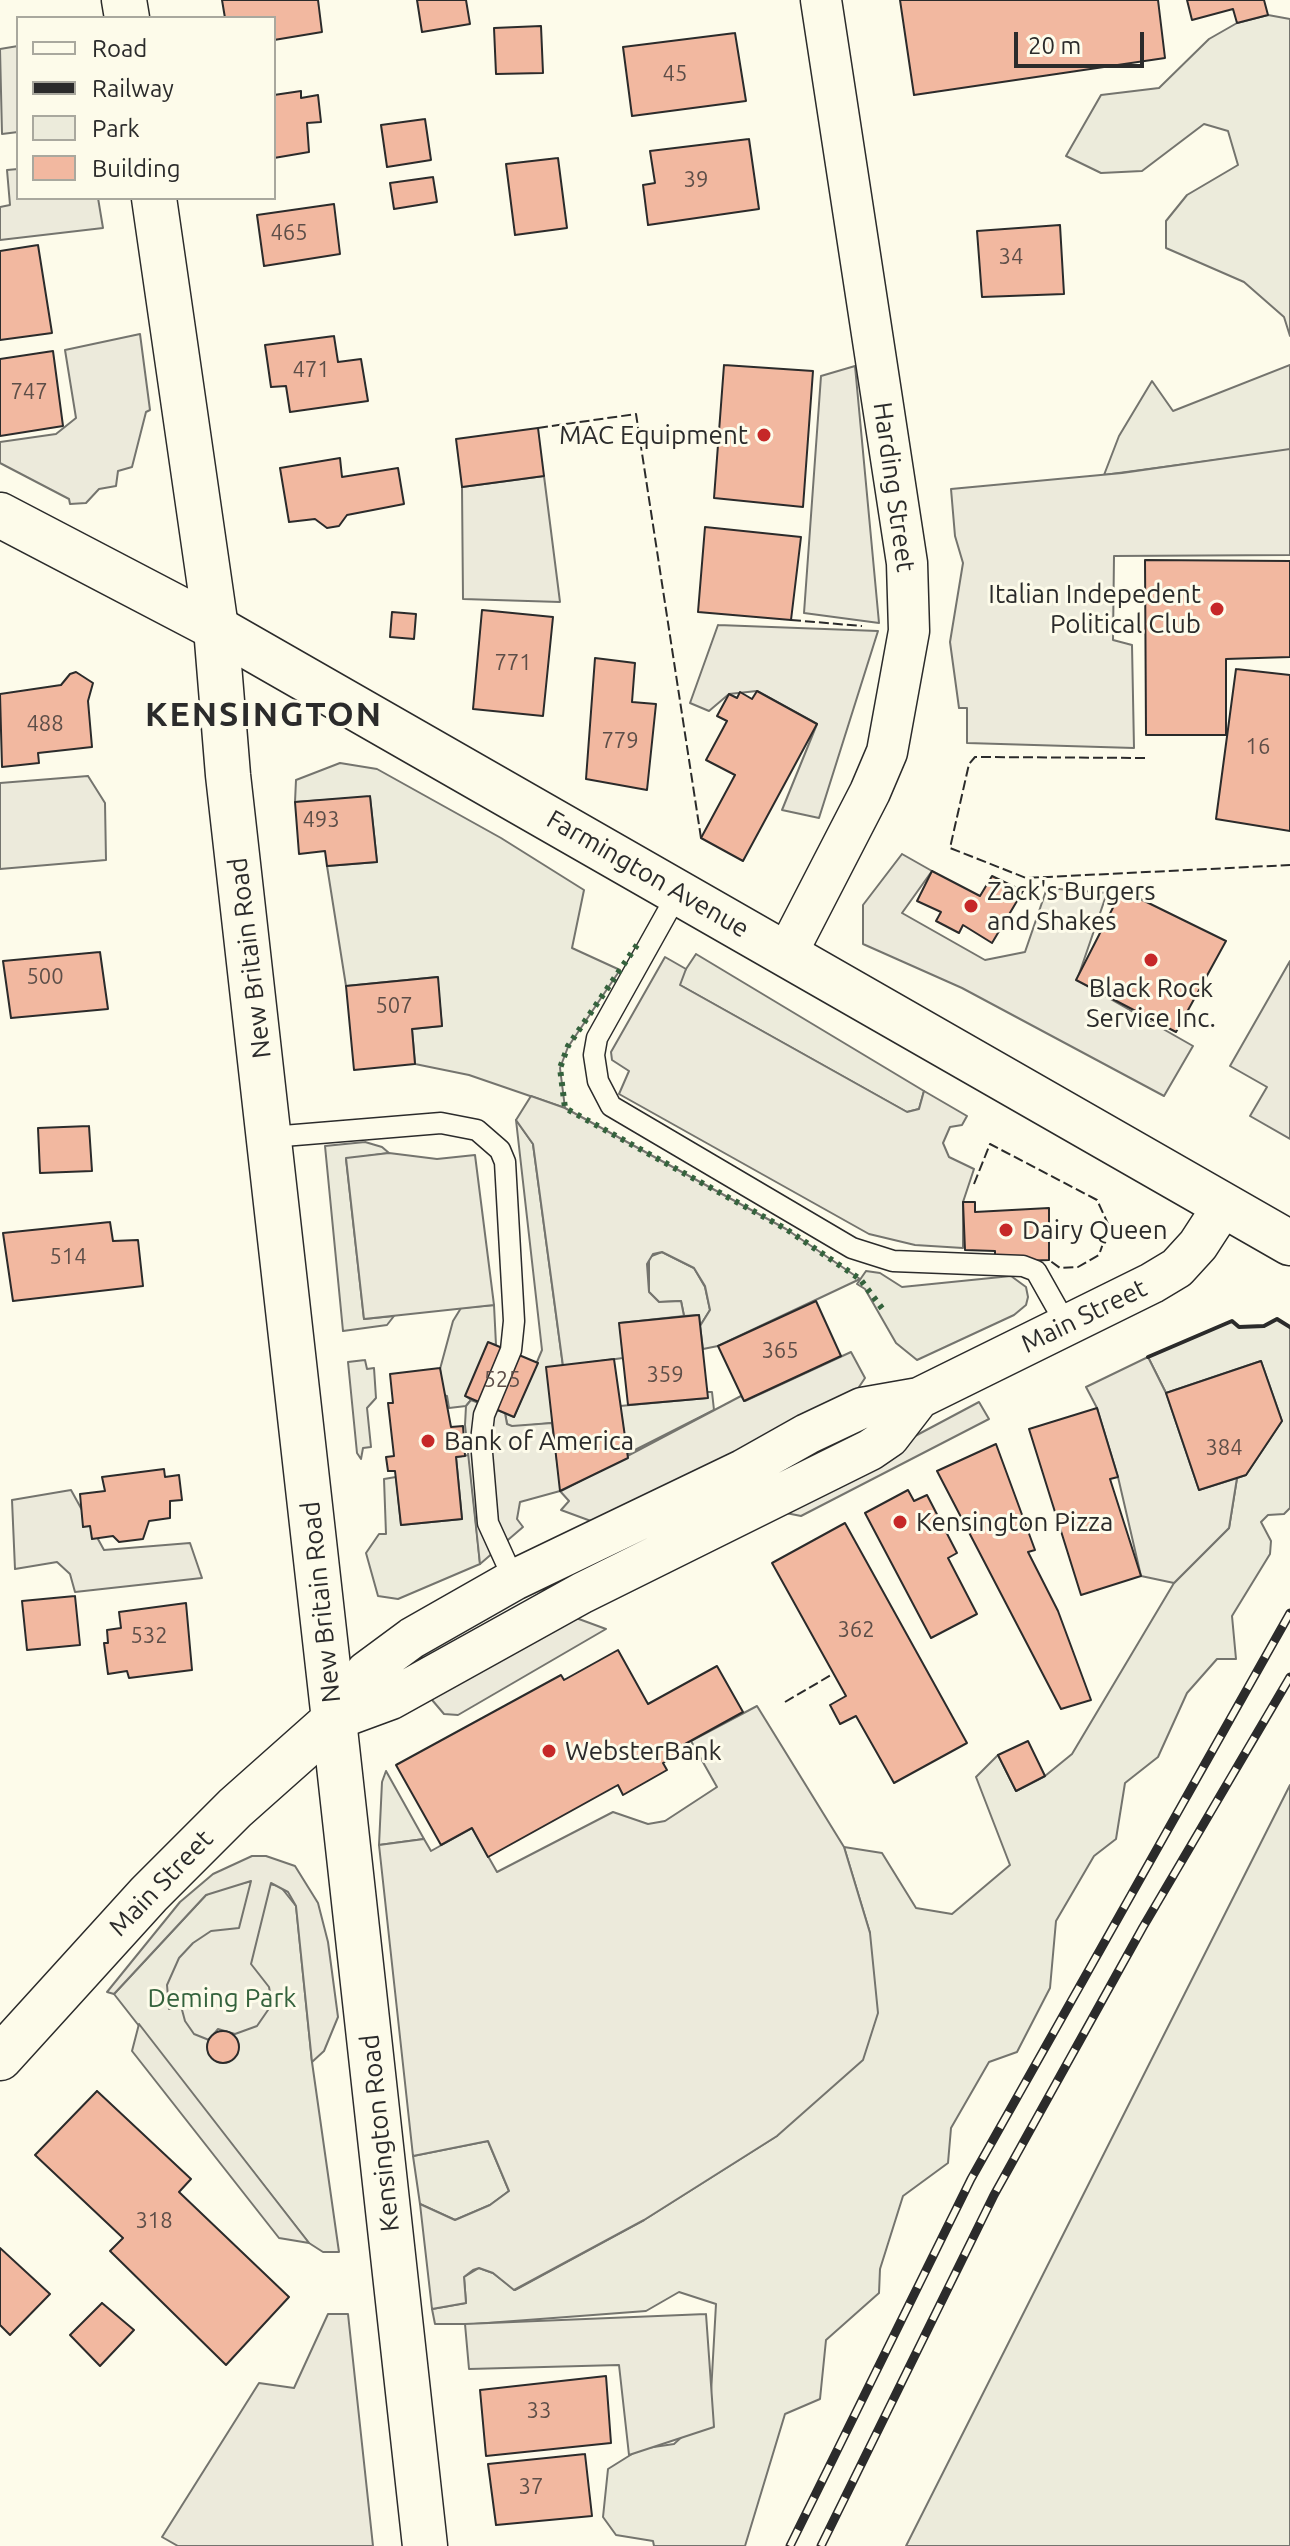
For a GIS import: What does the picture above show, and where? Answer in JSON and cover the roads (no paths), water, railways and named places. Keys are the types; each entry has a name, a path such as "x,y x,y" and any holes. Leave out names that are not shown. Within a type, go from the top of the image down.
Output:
{"main road":[{"name":"New Britain Road","path":"154,200 216,628 228,775 334,1720"},
{"name":"Farmington Avenue","path":"0,515 216,628 1290,1243"},
{"name":"Main Street","path":"0,2058 149,1894 235,1808 334,1720"},
{"name":"Kensington Road","path":"334,1720 425,2546"}],"street":[{"name":"Harding Street","path":"787,953 870,792 887,752 909,631 907,563 821,0"},
{"name":"Main Street","path":"334,1720 349,1692 390,1652 514,1580 862,1408 919,1398 1177,1268 1198,1245 1224,1205"},
{"name":"Main Street","path":"334,1720 391,1699 536,1617 881,1443 919,1398"},
{"path":"807,1434 825,1472"},
{"path":"697,1490 715,1526"},
{"path":"514,1580 536,1617"}],"lane":[{"path":"678,893 597,1038 594,1055 598,1081 611,1106 852,1248 893,1261 1023,1266 1036,1271 1067,1326"},
{"path":"271,1137 441,1123 477,1130 500,1150 505,1162 514,1321 511,1350 484,1415 481,1441 488,1523 514,1580"}],"railway":[{"path":"790,2546 971,2179 1290,1613"},
{"path":"821,2546 994,2195 1143,1927 1290,1677"}],"place":[{"name":"MAC Equipment","path":"764,435"},
{"name":"Italian Indepedent Political Club","path":"1217,609"},
{"name":"Zack's Burgers and Shakes","path":"971,906"},
{"name":"Black Rock Service Inc.","path":"1151,960"},
{"name":"Dairy Queen","path":"1006,1230"},
{"name":"Bank of America","path":"428,1441"},
{"name":"Kensington Pizza","path":"900,1522"},
{"name":"WebsterBank","path":"549,1751"}],"district":[{"name":"KENSINGTON","path":"264,715"}],"park label":[{"name":"Deming Park","path":"222,1998"}]}
